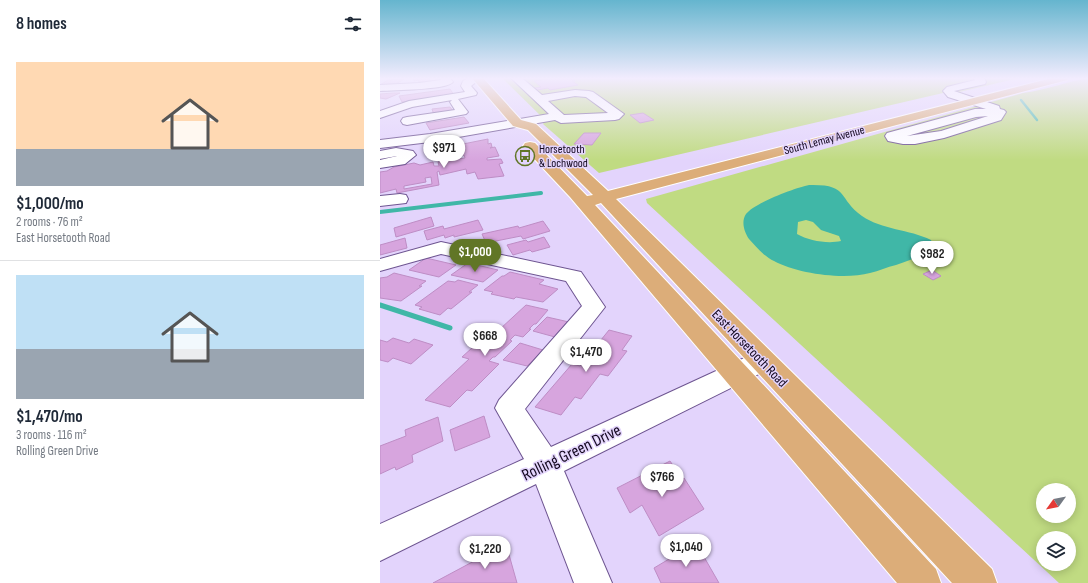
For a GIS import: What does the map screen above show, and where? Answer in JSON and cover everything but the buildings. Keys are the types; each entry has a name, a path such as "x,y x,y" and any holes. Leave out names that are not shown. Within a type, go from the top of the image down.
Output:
{"main road":[{"name":"East Horsetooth Road","path":"501,105 517,123 515,130 591,196 749,367 978,583"},
{"name":"South Lemay Avenue","path":"591,196 934,105"},
{"name":"South Lemay Avenue","path":"591,196 961,105"},
{"name":"East Horsetooth Road","path":"749,367 922,583"}],"street":[{"path":"380,115 406,105"},
{"path":"380,115 400,118 407,121 462,112 458,105"},
{"path":"546,105 561,119 615,116 618,114 605,105"},
{"path":"986,105 993,107 1000,112"},
{"path":"975,112 1000,112 997,117 923,139 905,140 892,138 892,136 975,112"},
{"path":"380,155 398,147 558,116"},
{"path":"398,147 407,121"},
{"path":"380,144 398,147 409,155 400,161 380,164"},
{"path":"380,201 400,199"},
{"path":"380,264 441,248 574,276 594,308 509,408 545,465 593,583"},
{"name":"Rolling Green Drive","path":"380,543 749,367"}],"shaded area":[{"path":"530,105 891,105 599,173 543,124 545,120"},
{"path":"980,105 1088,105 1088,583 1059,583 1046,571 1076,571 1076,531 1036,531 1036,562 647,203 646,199"},
{"path":"809,185 822,185 831,187 842,193 854,209 870,221 923,236 931,240 934,247 906,261 859,275 835,276 808,272 784,266 764,254 749,239 744,226 744,217 757,205","holes":["806,220 813,222 821,230 839,236 841,241 819,241 797,234 798,222"]}],"waterway":[{"path":"1025,105 1037,120"},
{"path":"380,212 541,193"},
{"path":"380,305 450,328"}],"place":[{"name":"Horsetooth & Lochwood","path":"525,156"}]}
